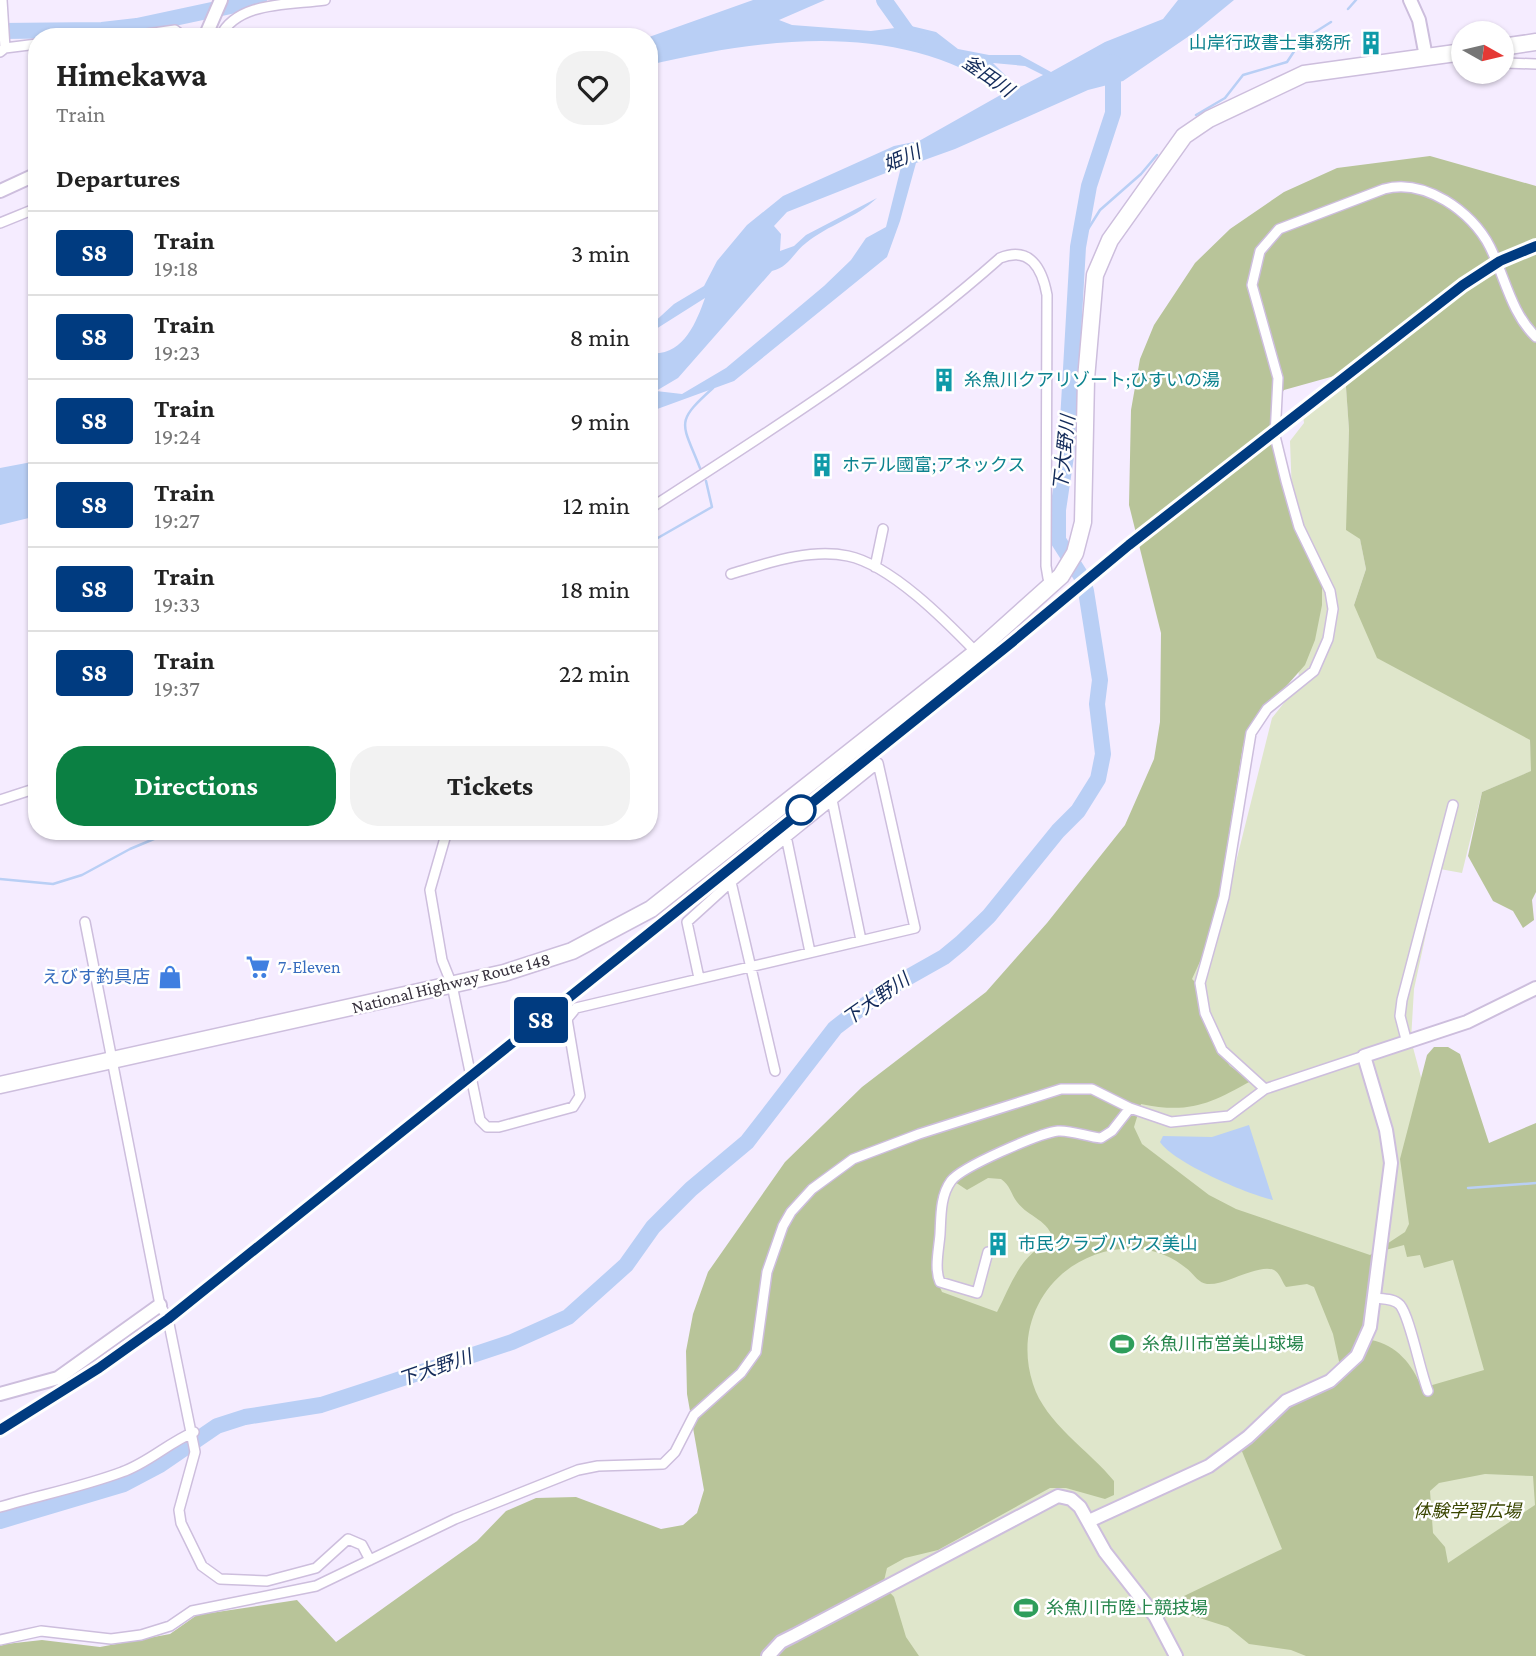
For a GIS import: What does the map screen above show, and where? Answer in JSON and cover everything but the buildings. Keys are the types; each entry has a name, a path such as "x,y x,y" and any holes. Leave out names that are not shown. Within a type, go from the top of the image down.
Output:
{"highway":[{"path":"1514,45 1536,42"},
{"name":"National Highway Route 148","path":"0,1085 452,985 572,951 651,909 976,652 1055,583 1067,568 1075,553 1083,522 1086,379 1095,275 1110,240 1178,143 1202,122 1304,74 1451,54"}],"street":[{"path":"2,0 2,50 28,46"},
{"path":"209,28 221,0"},
{"path":"224,28 244,12 325,0"},
{"path":"1410,0 1419,20 1426,57"},
{"path":"1514,63 1536,64"},
{"path":"0,191 28,178"},
{"path":"1265,1088 1222,1051 1205,1013 1200,983 1224,897 1251,733 1267,709 1314,671 1328,639 1333,609 1330,591 1299,527 1278,448 1275,423 1278,378 1252,285 1260,251 1279,229 1384,189 1415,187 1445,201 1470,221 1489,244 1516,311 1536,337"},
{"path":"0,223 28,212"},
{"path":"658,503 804,409 902,340 1000,258 1018,254 1034,260 1040,267 1047,295 1046,566 1048,578 1055,583"},
{"path":"875,567 883,529"},
{"path":"732,574 795,557 847,556 875,567 934,608 976,652"},
{"path":"444,840 430,890 442,960 452,985 480,1120 487,1127 499,1127 573,1107 580,1096 567,1019 576,1008 915,928 878,763 786,836 687,922 699,978"},
{"path":"0,800 28,791"},
{"path":"832,800 861,940"},
{"path":"1406,1043 1400,1017 1402,1000 1453,805"},
{"path":"786,836 810,952"},
{"path":"731,882 775,1071"},
{"path":"85,922 160,1305 168,1319 194,1432 195,1452 179,1510 181,1523 202,1566 211,1574 231,1581 267,1581 308,1572 348,1539 362,1545 370,1560"},
{"path":"0,1640 40,1631 111,1639 141,1634 170,1626 192,1611 316,1586 455,1519 578,1470 598,1465 663,1464 675,1452 694,1415 741,1373 756,1352 767,1272 783,1226 791,1212 812,1189 853,1159 930,1130 1061,1089 1092,1089 1130,1108 1171,1122 1229,1116 1265,1088 1467,1022 1536,988"},
{"path":"1089,1521 1209,1466 1248,1437 1286,1401 1330,1381 1357,1356 1365,1342 1374,1298 1391,1156 1364,1056"},
{"path":"988,1252 977,1293 940,1282 937,1269 941,1217 945,1192 952,1180 979,1163 1060,1131 1101,1138 1112,1131 1130,1108"},
{"path":"1374,1298 1395,1302 1404,1311 1419,1370 1428,1391"},
{"path":"0,1394 58,1378 160,1305"},
{"path":"0,1507 122,1472 150,1460 178,1439 194,1432"},
{"path":"768,1656 788,1639 1058,1496 1071,1499 1089,1521 1111,1559 1154,1616 1176,1656"}],"green space":[{"path":"1430,156 1536,186 1534,920 1523,928 1513,911 1493,901 1468,856 1482,792 1531,771 1530,740 1377,658 1354,605 1366,569 1360,539 1346,530 1349,430 1345,373 1284,390 1275,404 1273,430 1322,584 1322,605 1315,640 1305,665 1249,728 1243,746 1213,933 1192,979 1196,983 1200,1012 1214,1044 1230,1066 1251,1081 1199,1105 1173,1108 1141,1104 1134,1127 1142,1144 1209,1195 1236,1209 1370,1255 1405,1232 1409,1224 1400,1159 1427,1055 1434,1047 1448,1047 1460,1054 1489,1143 1536,1123 1536,1656 1306,1656 1291,1650 1249,1644 1228,1627 1187,1614 1184,1596 1282,1549 1241,1449 1278,1415 1342,1375 1333,1334 1314,1287 1307,1284 1286,1287 1276,1271 1268,1269 1207,1284 1171,1258 1142,1249 1115,1250 1090,1257 1068,1269 1050,1286 1037,1307 1029,1331 1028,1357 1033,1384 1039,1398 1058,1424 1114,1481 1114,1495 1105,1499 1066,1488 1050,1488 938,1550 905,1558 887,1568 883,1585 894,1597 906,1637 919,1656 0,1656 0,1646 6,1644 42,1640 100,1647 170,1634 197,1615 297,1600 336,1642 477,1541 506,1511 536,1498 576,1497 661,1529 683,1525 697,1513 704,1490 687,1394 686,1351 693,1314 708,1272 785,1162 862,1087 986,992 1047,923 1125,825 1154,759 1160,722 1161,633 1129,505 1131,410 1140,359 1154,325 1195,263 1230,229 1284,192 1337,168","holes":["949,1178 967,1190 988,1178 1001,1179 1022,1207 1048,1228 1054,1242 1043,1246 1026,1260 997,1312 942,1292 934,1274","1404,1245 1407,1257 1420,1255 1424,1268 1453,1260 1484,1370 1422,1388 1413,1371 1396,1351 1371,1340 1382,1251","1485,1474 1533,1476 1535,1505 1448,1563 1445,1547 1433,1533 1430,1491 1439,1483"]},
{"name":"体験学習広場","path":"1345,372 1349,430 1348,477 1366,569 1354,605 1530,740 1532,771 1482,792 1462,873 1440,869 1414,989 1411,1040 1433,1122 1536,1166 1536,1656 729,1656 833,1268 1229,890 1272,718 1299,684 1290,441 1304,423 1301,401"}],"water":[{"name":"姫川","path":"753,0 825,0 779,20 792,25 871,31 911,26 936,32 958,49 989,55 1020,55 1051,72 1105,42 1163,19 1178,0 1234,0 1195,32 1123,81 1088,90 955,149 916,163 887,257 734,381 658,409 658,391 682,394 726,368 824,286 851,260 866,238 886,227 901,167 787,212 774,226 781,234 780,251 794,246 806,235 877,198 815,237 787,263 772,271 678,378 658,390 658,353 671,350 686,336 705,298 658,328 658,319 674,304 704,286 717,261 747,225 783,196 894,146 919,141 1004,93 964,70 922,54 877,45 832,41 785,42 693,55 658,63 658,34","holes":["993,63 1025,66 1043,75 1018,88"]},
{"path":"28,463 28,518 0,525 0,468"},
{"path":"1249,1125 1273,1200 1230,1185 1195,1168 1160,1142 1163,1136 1212,1137"}],"waterway":[{"name":"釜田川","path":"120,28 259,0"},
{"name":"釜田川","path":"884,0 911,38 918,40"},
{"path":"1348,9 1356,0"},
{"path":"1196,115 1225,98 1243,75 1287,62 1301,41 1331,22"},
{"name":"釜田川","path":"0,31 28,31"},
{"name":"下大野川","path":"0,1521 124,1484 160,1465 217,1426 245,1417 321,1405 512,1342 568,1317 626,1265 653,1227 691,1189 747,1142 835,1028 882,992 944,957 961,943 989,916 1058,831 1078,811 1098,779 1103,754 1097,704 1100,680 1086,591 1081,576 1058,540 1058,510 1066,456 1078,247 1089,186 1113,113 1113,62"},
{"path":"1078,245 1100,210 1141,174 1157,155"},
{"path":"700,468 685,424 692,409 713,388"},
{"path":"658,538 712,507 706,481"},
{"path":"0,879 53,884 82,875 152,840"},
{"path":"1468,1188 1536,1183"}],"railway":[{"path":"0,1430 99,1368 168,1319 1011,643 1129,545"}],"train":[{"name":"S8","path":"0,1430 99,1368 168,1319 1223,470 1329,391 1463,285 1500,261 1536,246"}],"place":[{"name":"山岸行政書士事務所","path":"1371,43"},
{"name":"糸魚川クアリゾート;ひすいの湯","path":"944,380"},
{"name":"ホテル國富;アネックス","path":"822,465"},
{"name":"7-Eleven","path":"258,967"},
{"name":"えびす釣具店","path":"170,977"},
{"name":"市民クラブハウス美山","path":"998,1244"},
{"name":"糸魚川市営美山球場","path":"1122,1344"},
{"name":"糸魚川市陸上競技場","path":"1026,1608"}]}
